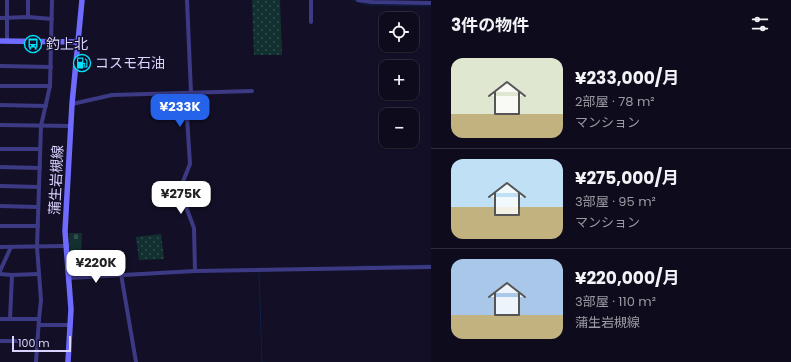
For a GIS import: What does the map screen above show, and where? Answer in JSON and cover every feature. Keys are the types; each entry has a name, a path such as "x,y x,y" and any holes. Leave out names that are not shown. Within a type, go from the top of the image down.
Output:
{"main road":[{"name":"蒲生岩槻線","path":"68,362 71,326 69,278 65,246 72,104 82,0"},
{"path":"0,41 79,42"}],"street":[{"path":"7,0 7,41"},
{"path":"28,0 28,17"},
{"path":"36,362 41,300 37,247 41,126 50,86 52,0"},
{"path":"187,0 191,93 187,117 190,164 182,184 183,199 194,228 195,271"},
{"path":"311,0 311,22"},
{"path":"358,0 372,2 431,3"},
{"path":"0,18 28,17 52,19"},
{"path":"0,66 51,67"},
{"path":"0,86 50,86"},
{"path":"72,104 112,95 252,91"},
{"path":"0,104 46,106"},
{"path":"0,126 71,126"},
{"path":"0,149 40,149"},
{"path":"0,167 40,168"},
{"path":"0,186 39,187"},
{"path":"0,206 38,207"},
{"path":"0,226 38,226"},
{"path":"0,247 65,246"},
{"path":"11,247 0,273 12,275 38,274"},
{"path":"69,278 195,271 431,267"},
{"path":"122,274 136,362"},
{"path":"10,319 12,275"},
{"path":"0,319 39,319"},
{"path":"39,325 71,326"},
{"path":"0,341 38,341"}],"green space":[{"path":"252,0 280,0 282,55 254,55"},
{"path":"69,233 82,233 81,261 70,261"},
{"path":"161,234 164,259 139,260 136,237"}],"waterway":[{"path":"353,0 363,4 372,5 431,6"},
{"path":"381,266 431,265"},
{"path":"358,266 377,266"},
{"path":"259,271 262,362"}],"place":[{"name":"釣上北","path":"33,44"},
{"name":"コスモ石油","path":"82,63"}]}
